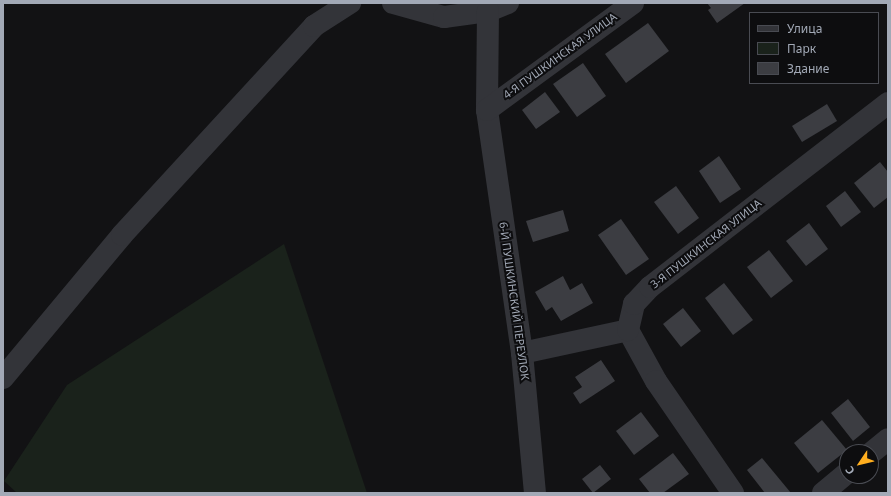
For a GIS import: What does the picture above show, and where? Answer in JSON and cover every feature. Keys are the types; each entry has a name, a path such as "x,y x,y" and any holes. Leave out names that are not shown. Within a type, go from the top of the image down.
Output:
{"street":[{"path":"3,378 122,235 309,32 350,3"},
{"path":"393,3 444,17 488,11 508,3"},
{"name":"4-Я ПУШКИНСКАЯ УЛИЦА","path":"487,110 633,3"},
{"name":"6-Й ПУШКИНСКИЙ ПЕРЕУЛОК","path":"488,11 487,110 522,353 535,493"},
{"name":"3-Я ПУШКИНСКАЯ УЛИЦА","path":"628,330 634,304 650,287 888,103"},
{"path":"522,353 628,330 656,381 733,493"},
{"path":"879,446 888,439"},
{"path":"823,493 839,480"}],"green space":[{"path":"284,244 367,493 17,493 4,481 67,385"}],"building":[{"path":"707,3 745,3 717,23 708,10 711,8"},
{"path":"648,23 669,51 626,83 605,54"},
{"path":"583,63 606,96 577,117 553,84"},
{"path":"545,92 560,112 536,129 522,110"},
{"path":"827,104 837,121 802,142 792,126"},
{"path":"719,156 741,189 720,203 699,171"},
{"path":"880,162 888,172 888,197 874,208 854,183"},
{"path":"676,186 699,218 678,234 654,202"},
{"path":"845,191 861,212 841,227 826,206"},
{"path":"563,210 569,231 533,242 526,221"},
{"path":"621,219 649,259 626,275 598,235"},
{"path":"809,223 828,249 806,266 786,241"},
{"path":"769,250 793,281 771,298 747,267"},
{"path":"563,276 570,290 582,283 593,303 561,321 552,307 546,311 535,292"},
{"path":"724,283 753,320 733,335 705,298"},
{"path":"683,308 701,331 681,347 663,324"},
{"path":"601,360 615,381 580,404 573,393 582,387 575,377"},
{"path":"848,399 870,427 853,441 831,413"},
{"path":"641,412 659,436 634,455 616,431"},
{"path":"822,420 842,444 839,444 839,456 818,473 794,443"},
{"path":"673,453 689,474 663,493 650,493 639,479"},
{"path":"762,458 791,493 765,493 747,470"},
{"path":"600,465 611,479 593,493 582,479"}]}
